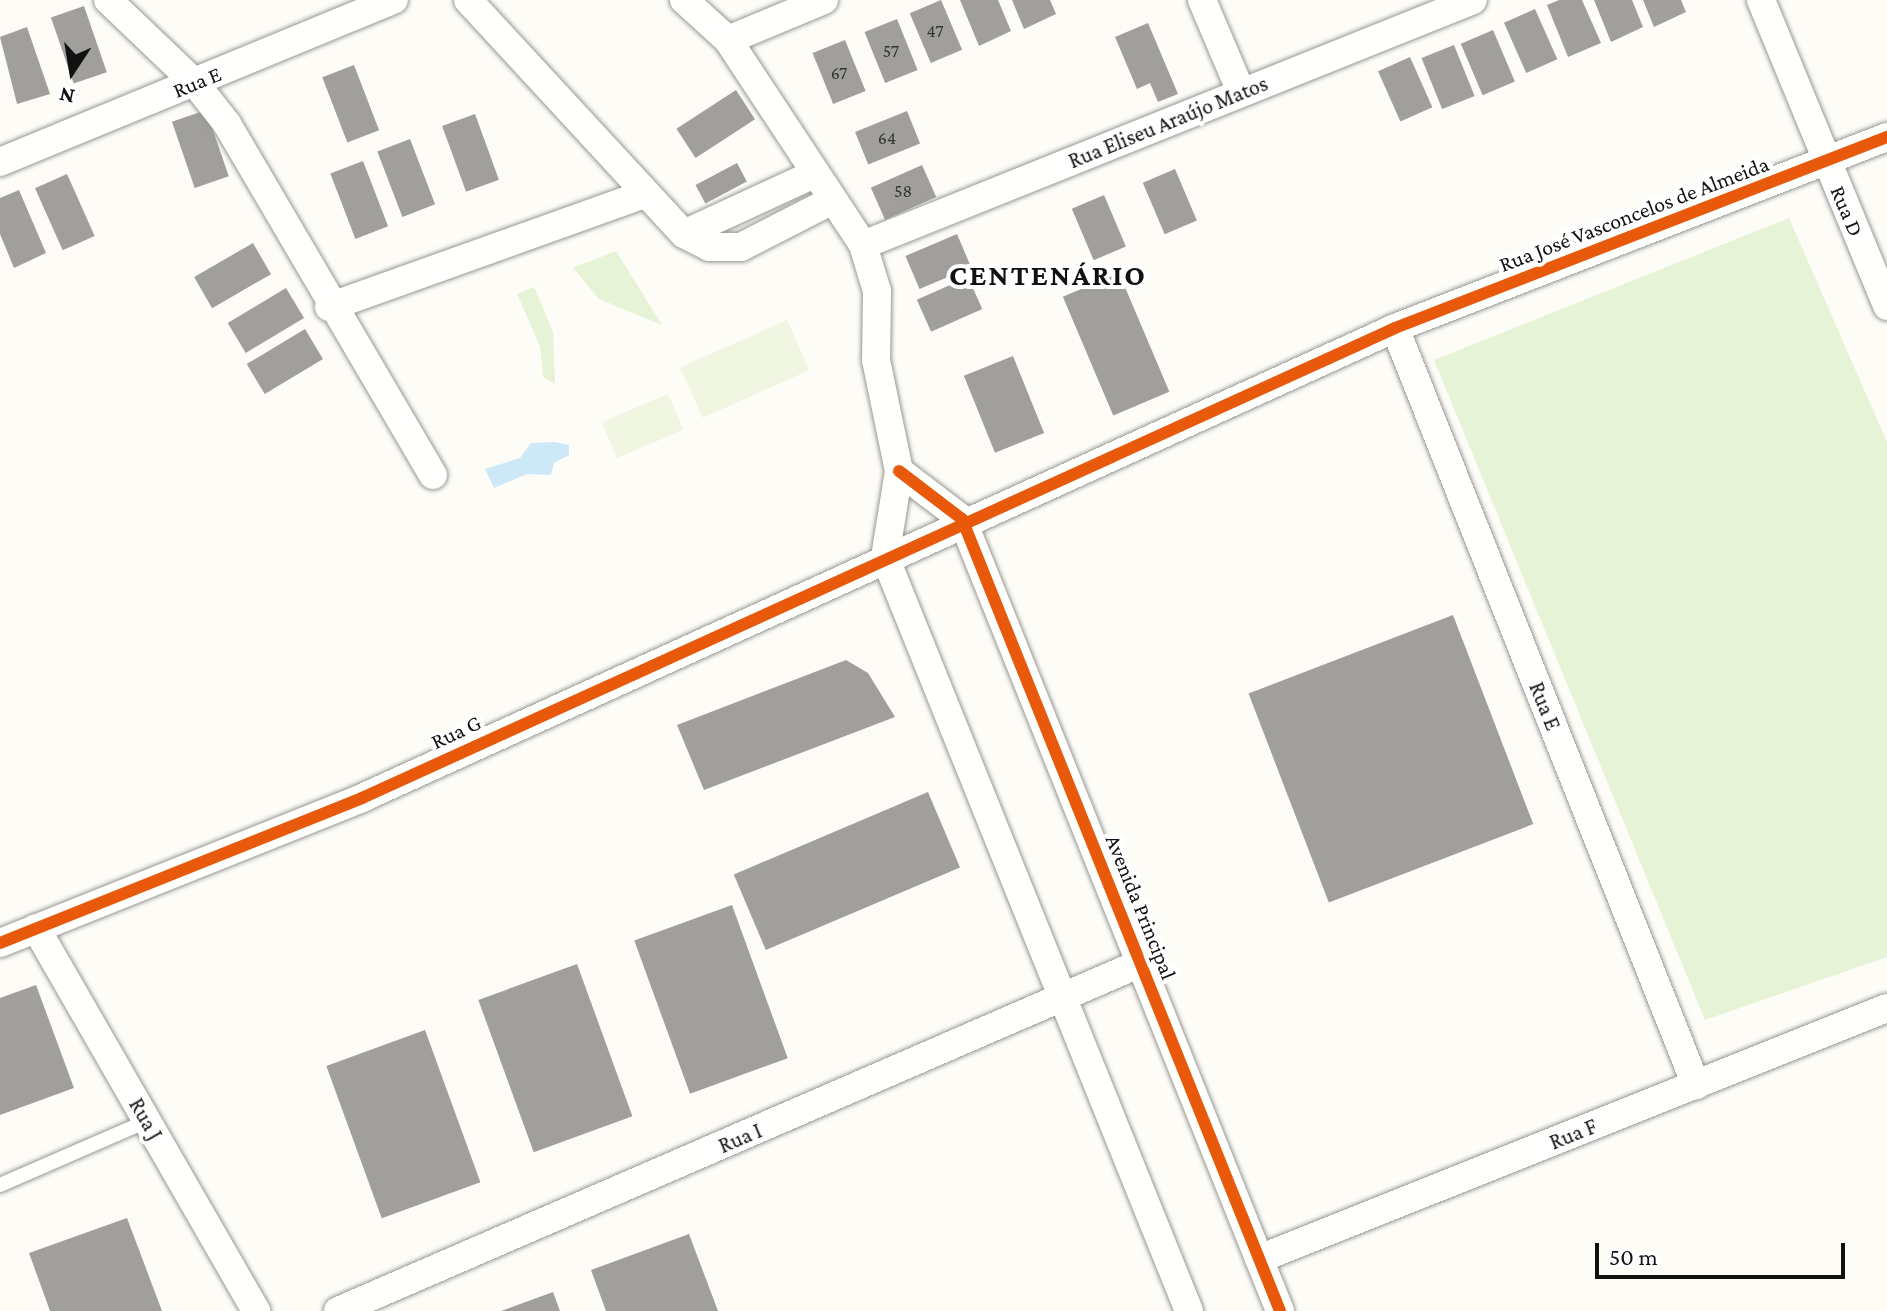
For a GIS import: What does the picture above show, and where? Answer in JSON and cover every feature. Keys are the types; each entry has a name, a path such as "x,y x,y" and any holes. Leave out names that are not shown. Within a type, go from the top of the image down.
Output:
{"street":[{"path":"108,0 195,83 227,124 329,307 433,475"},
{"name":"Rua E","path":"0,162 394,0"},
{"path":"468,0 684,234 709,247 741,247 833,200"},
{"path":"684,0 728,40 863,245 877,291 876,360 899,471 885,557 1059,1001 1189,1311"},
{"path":"728,40 824,0"},
{"path":"1202,0 1241,92"},
{"name":"Rua Eliseu Araújo Matos","path":"863,245 1473,0"},
{"name":"Rua D","path":"1761,0 1887,306"},
{"name":"Rua José Vasconcelos de Almeida","path":"962,519 1395,328 1887,137"},
{"path":"684,234 816,173"},
{"path":"329,307 644,194"},
{"name":"Rua E","path":"1395,328 1696,1085"},
{"path":"899,471 962,519"},
{"name":"Rua G","path":"0,943 362,798 962,519"},
{"name":"Avenida Principal","path":"962,519 1280,1311"},
{"name":"Rua J","path":"36,928 256,1311"},
{"name":"Rua I","path":"338,1311 1141,963"},
{"name":"Rua F","path":"1259,1259 1887,1008"}],"lane":[{"path":"0,1185 147,1121"}],"green space":[{"path":"1789,218 1887,442 1887,957 1705,1020 1434,360"},
{"path":"616,251 662,325 599,299 573,268"},
{"path":"534,287 553,332 555,384 543,377 540,346 517,294"},
{"path":"787,320 809,370 702,418 680,368"},
{"path":"668,394 683,430 617,458 602,422"}],"water":[{"path":"531,443 569,445 569,455 554,463 551,475 527,474 494,488 485,469 520,458"}],"building":[{"path":"941,0 962,50 931,63 910,13"},
{"path":"960,0 998,0 1011,31 979,46"},
{"path":"1012,0 1050,0 1056,14 1024,29"},
{"path":"1559,0 1582,0 1601,43 1568,57 1547,5"},
{"path":"1594,0 1632,0 1643,27 1611,42"},
{"path":"1643,0 1681,0 1686,12 1654,27"},
{"path":"84,6 107,72 74,84 51,17"},
{"path":"1535,9 1557,59 1526,73 1504,23"},
{"path":"897,19 918,70 885,83 865,32"},
{"path":"1148,23 1178,94 1158,102 1150,83 1137,89 1115,37"},
{"path":"27,27 50,94 17,104 0,37"},
{"path":"1493,30 1515,82 1483,95 1461,44"},
{"path":"845,40 866,91 833,104 813,53"},
{"path":"1454,45 1475,96 1442,109 1422,58"},
{"path":"1410,57 1432,107 1400,121 1378,71"},
{"path":"354,65 379,130 347,143 322,77"},
{"path":"736,90 755,119 696,158 676,129"},
{"path":"206,110 229,176 195,188 172,122"},
{"path":"907,111 920,143 868,164 855,132"},
{"path":"475,114 499,180 466,192 442,126"},
{"path":"410,139 435,204 402,217 377,152"},
{"path":"363,161 388,226 355,239 330,174"},
{"path":"737,163 747,182 705,204 696,185"},
{"path":"922,165 936,197 885,220 871,188"},
{"path":"1175,169 1197,221 1165,234 1143,183"},
{"path":"67,174 95,236 63,250 35,188"},
{"path":"19,190 46,253 14,268 0,234 0,198"},
{"path":"1104,195 1126,247 1094,260 1072,209"},
{"path":"957,234 971,267 920,289 905,256"},
{"path":"253,243 271,274 212,308 194,277"},
{"path":"1119,273 1169,392 1113,416 1063,297"},
{"path":"968,277 982,309 931,332 917,300"},
{"path":"286,288 304,318 246,353 228,323"},
{"path":"305,329 323,359 265,394 247,364"},
{"path":"1013,356 1044,433 995,453 964,376"},
{"path":"1453,615 1533,824 1329,903 1249,693"},
{"path":"846,660 868,673 895,717 704,790 677,725"},
{"path":"928,792 960,867 766,950 734,874"},
{"path":"732,905 788,1058 690,1094 634,941"},
{"path":"577,964 632,1116 534,1152 478,1000"},
{"path":"36,985 74,1088 0,1115 0,998"},
{"path":"425,1030 480,1182 382,1218 326,1066"},
{"path":"127,1218 162,1311 50,1311 29,1253"},
{"path":"689,1234 718,1311 606,1311 591,1270"},
{"path":"553,1292 560,1311 501,1311"}],"cycle path":[{"path":"0,943 362,798 1395,328 1887,137"},
{"path":"899,471 962,519 1280,1311"}],"district":[{"name":"CENTENÁRIO","path":"1048,275"}]}
